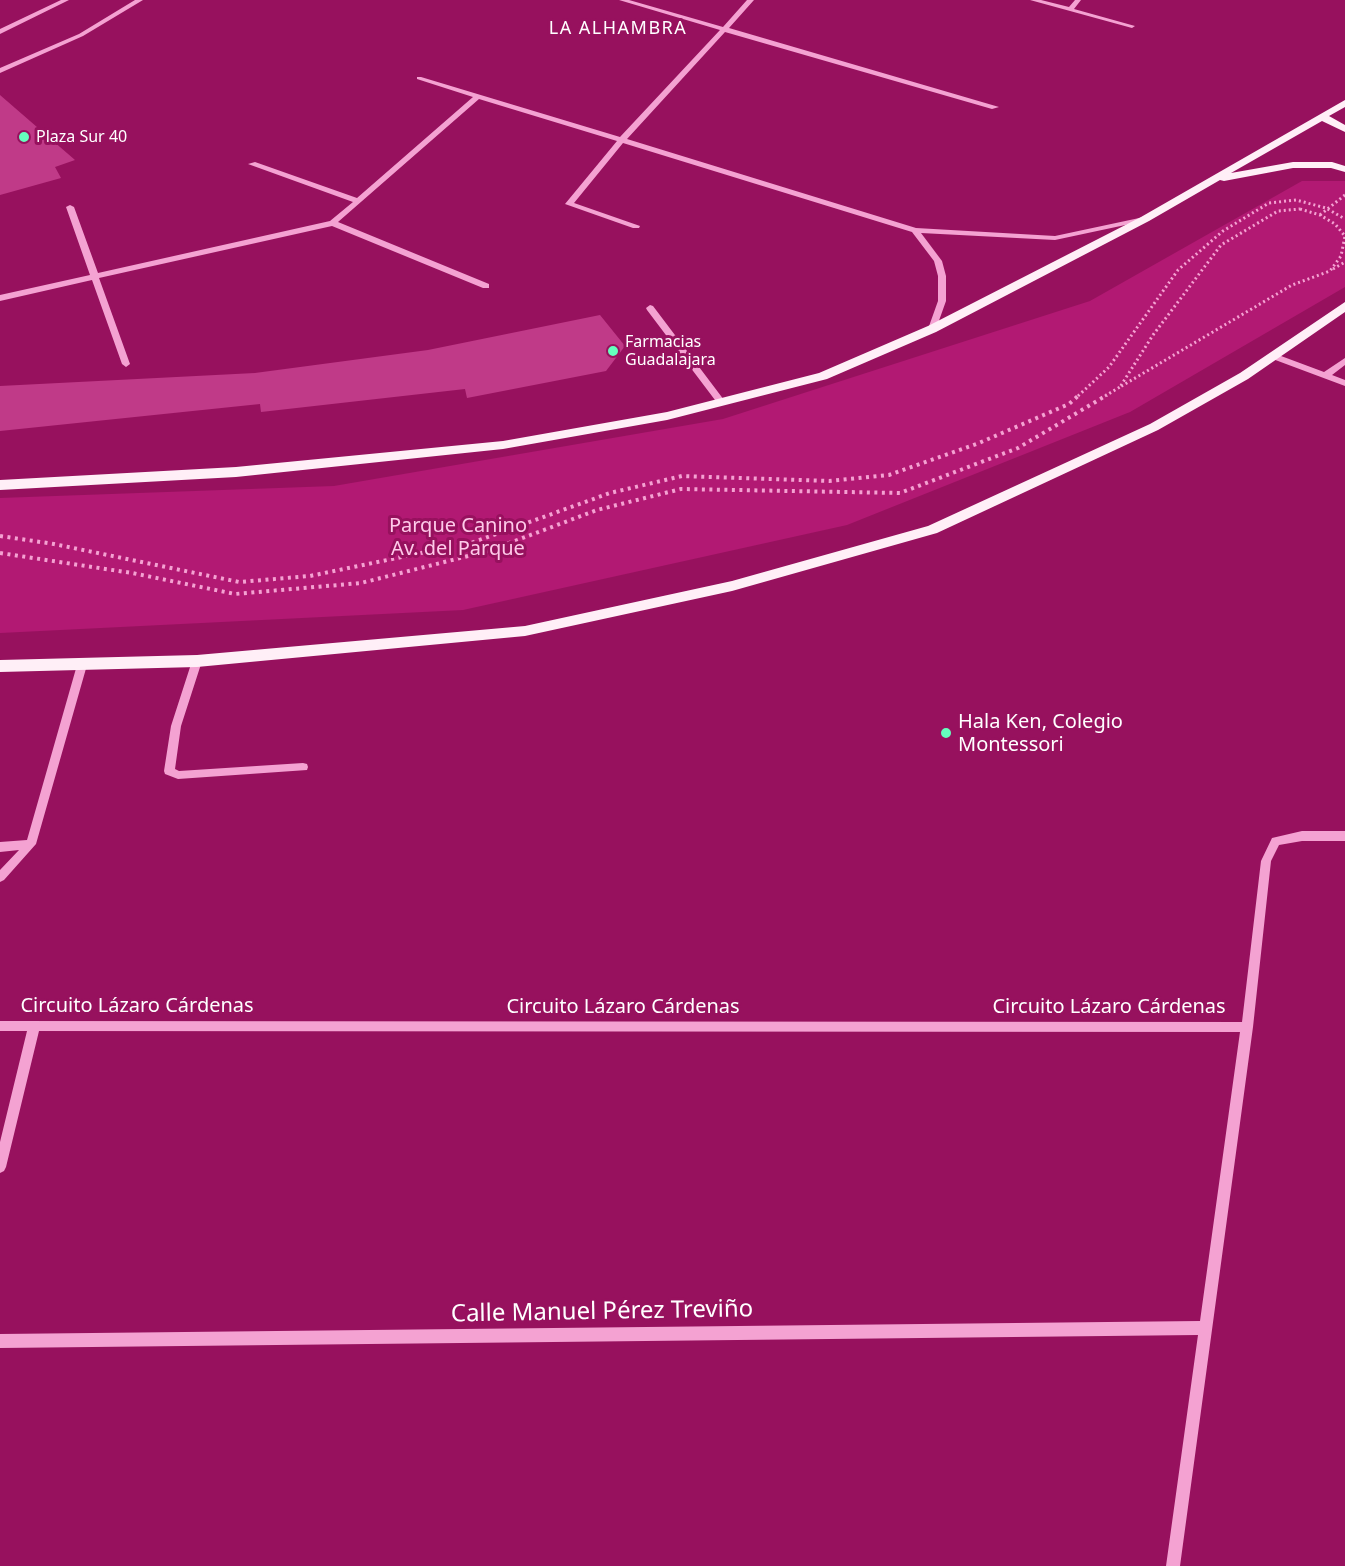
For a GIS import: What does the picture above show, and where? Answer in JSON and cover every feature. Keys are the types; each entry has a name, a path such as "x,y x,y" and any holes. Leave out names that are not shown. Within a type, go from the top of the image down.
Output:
{"main road":[{"path":"0,485 236,472 503,445 667,416 823,376 932,329 1145,219 1345,103"},
{"path":"1323,117 1345,129"},
{"path":"1212,180 1293,165 1332,165 1345,169"},
{"path":"0,666 197,661 525,631 732,586 932,530 1154,427 1244,376 1345,306"}],"street":[{"path":"0,32 66,0"},
{"path":"0,71 81,34 140,0"},
{"path":"622,0 995,107"},
{"path":"636,226 569,204 622,140 751,0"},
{"path":"1033,0 1132,26"},
{"path":"1070,10 1078,0"},
{"path":"419,78 915,230 1055,238 1145,219"},
{"path":"0,298 333,224 478,96"},
{"path":"252,164 358,201"},
{"path":"70,207 126,364"},
{"path":"333,224 486,286"},
{"path":"915,230 938,261 942,276 942,301 932,329"},
{"path":"650,308 721,402"},
{"path":"1273,356 1345,383"},
{"path":"1324,376 1345,361"},
{"path":"197,661 176,726 169,771 178,775 303,767"},
{"path":"0,877 32,844 82,665"},
{"name":"Circuito Lázaro Cárdenas","path":"1173,1566 1247,1027 1266,861 1276,841 1302,836 1345,836"},
{"path":"0,847 32,844"},
{"name":"Circuito Lázaro Cárdenas","path":"0,1026 1247,1027"},
{"path":"0,1167 34,1026"},
{"name":"Calle Manuel Pérez Treviño","path":"0,1341 1205,1328"}],"path":[{"path":"1320,215 1345,195"},
{"path":"0,536 54,544 238,582 310,576 424,554 474,542 610,493 682,476 829,481 889,475 979,443 1069,404 1109,367 1178,270 1232,225 1269,203 1296,200 1326,208 1345,219"},
{"path":"1120,387 1153,335 1221,245 1278,211 1300,209 1320,215 1335,224 1344,236 1341,256 1330,271"},
{"path":"0,553 132,573 235,594 361,583 488,551 597,510 681,489 900,493 1018,448 1292,285 1330,271 1345,262"}],"green space":[{"name":"Parque Canino Av. del Parque","path":"1302,181 1345,181 1345,287 1130,412 847,525 463,610 0,633 0,498 334,486 723,419 1090,301"}],"building":[{"name":"Plaza Sur 40","path":"0,95 75,160 55,167 61,178 0,195"},
{"path":"600,315 625,346 606,371 467,398 465,389 261,412 260,404 0,431 0,386 255,373 428,350"}],"place":[{"name":"Plaza Sur 40","path":"24,137"},
{"name":"Farmacias Guadalajara","path":"613,351"},
{"name":"Hala Ken, Colegio Montessori","path":"946,733"}],"district":[{"name":"LA ALHAMBRA","path":"618,29"}]}
